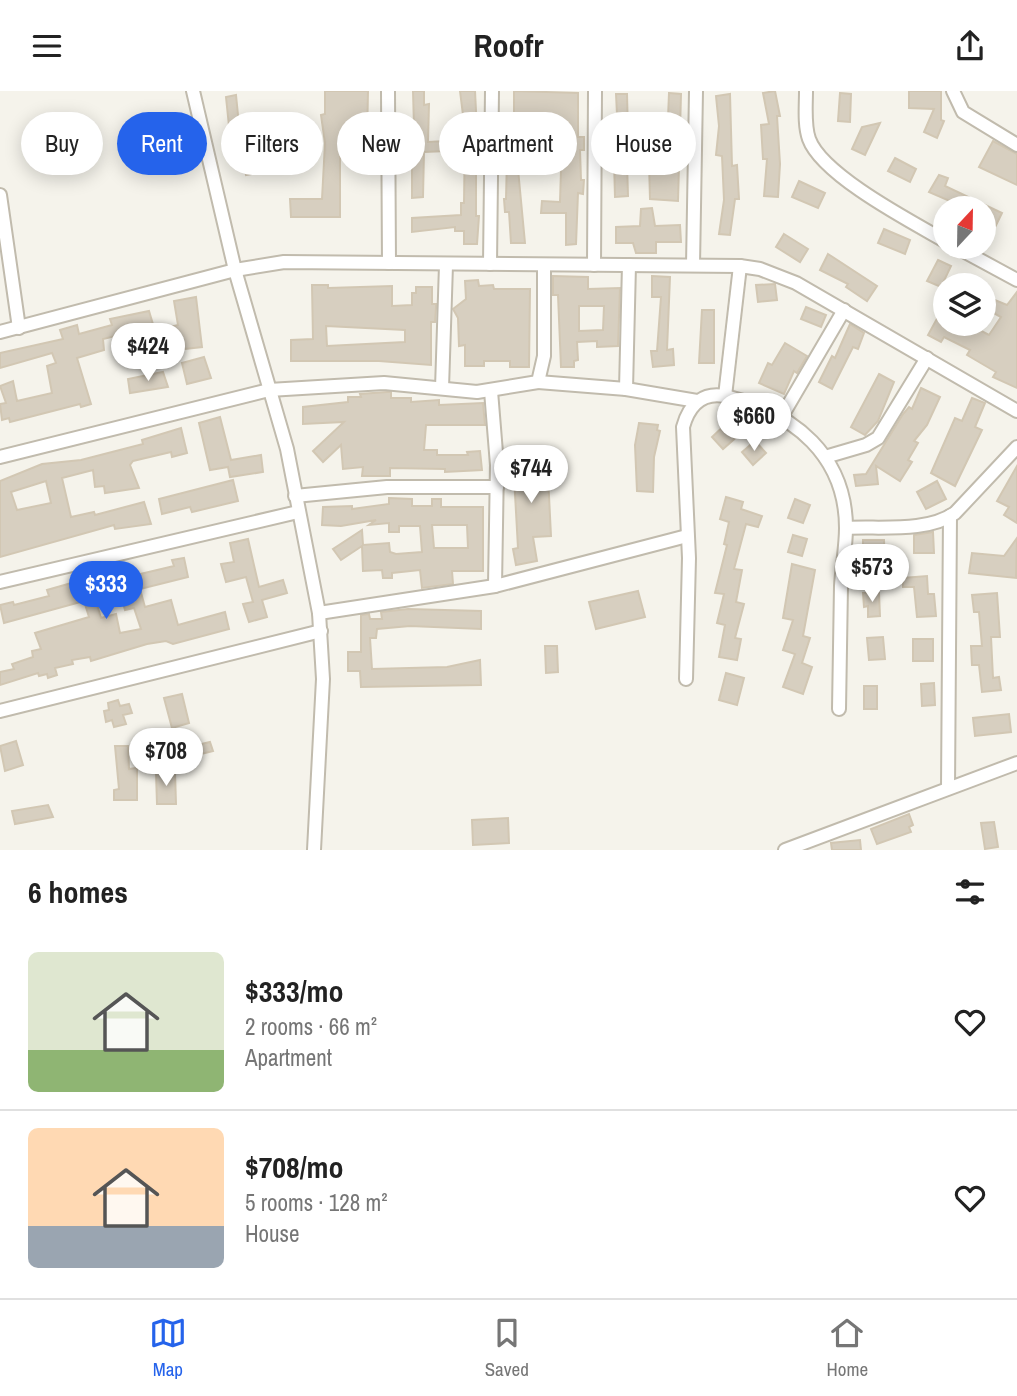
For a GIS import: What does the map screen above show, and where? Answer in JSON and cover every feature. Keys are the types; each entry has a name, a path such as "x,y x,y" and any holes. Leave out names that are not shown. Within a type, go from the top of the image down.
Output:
{"street":[{"path":"193,91 235,270 287,449 319,613 323,679 314,850"},
{"path":"388,91 389,263"},
{"path":"490,264 492,91"},
{"path":"594,265 595,91"},
{"path":"693,265 696,91"},
{"path":"806,91 809,138 822,160 845,180 933,234"},
{"path":"953,91 963,111 1017,145"},
{"path":"0,195 2,235 19,328"},
{"path":"978,259 1017,281"},
{"path":"0,332 235,270 284,262 740,266 782,276 1017,411"},
{"path":"442,388 446,265"},
{"path":"538,382 544,356 544,265"},
{"path":"626,389 629,265"},
{"path":"725,395 740,266"},
{"path":"782,416 844,310"},
{"path":"825,457 866,445 878,438 926,358"},
{"path":"0,457 269,390 384,383 491,391 538,382 626,389 697,401 725,395 782,416 800,428 825,457 843,497 846,528 839,709"},
{"path":"491,391 497,487 495,586"},
{"path":"686,679 687,536 683,427 688,410 697,401"},
{"path":"846,528 917,525 950,516 1017,447"},
{"path":"295,496 387,487 497,487"},
{"path":"0,582 298,512"},
{"path":"948,788 950,516"},
{"path":"319,613 495,586 687,536"},
{"path":"0,711 321,631"},
{"path":"785,850 806,846 1017,763"}],"building":[{"path":"325,91 368,91 368,112 337,112 340,217 291,217 290,199 322,199"},
{"path":"413,91 424,91 424,105 429,104 428,142 439,141 439,151 425,152 425,112 414,112"},
{"path":"460,91 475,91 476,112 463,112"},
{"path":"514,91 578,93 578,137 584,137 584,150 580,150 581,180 584,180 583,194 578,193 576,244 566,245 566,213 541,213 542,201 560,202 561,175 577,175 577,112 514,112"},
{"path":"775,91 780,116 777,116 780,164 778,197 764,196 767,159 763,159 761,125 769,124 763,93"},
{"path":"909,91 941,91 941,120 944,121 937,138 924,132 934,109 909,108"},
{"path":"669,93 681,94 680,112 668,112"},
{"path":"840,93 851,94 850,122 838,121"},
{"path":"616,94 627,94 627,112 617,112"},
{"path":"730,94 732,166 737,165 739,199 735,199 730,235 719,234 724,200 722,156 716,155 719,126 716,96"},
{"path":"236,95 238,112 228,112 226,97"},
{"path":"880,123 865,155 852,149 862,127"},
{"path":"993,141 1017,154 1017,185 979,167"},
{"path":"895,158 916,169 910,182 888,171"},
{"path":"412,175 423,175 423,197 412,198"},
{"path":"464,175 476,175 476,216 479,216 477,244 464,244 464,231 455,231 455,227 412,232 412,218 461,215 461,203 464,203"},
{"path":"507,175 519,175 525,243 511,243 509,212 505,212"},
{"path":"614,175 627,175 628,196 615,197"},
{"path":"649,175 679,175 678,201 650,199"},
{"path":"939,175 948,178 945,186 966,196 938,196 929,192"},
{"path":"799,181 825,193 818,208 792,197"},
{"path":"652,208 655,226 680,225 681,242 656,242 656,253 636,253 633,243 616,243 616,227 640,226 641,209"},
{"path":"996,210 1002,213 996,225"},
{"path":"884,229 910,240 905,254 878,243"},
{"path":"784,234 808,249 800,262 776,247"},
{"path":"828,254 877,286 867,301 846,287 848,284 820,270"},
{"path":"938,260 951,266 948,273 933,273 933,284 927,281"},
{"path":"553,276 588,277 588,289 620,288 618,346 597,347 597,341 577,342 578,360 574,361 574,367 561,367 558,295 553,295","holes":["579,306 604,306 603,330 579,331"]},
{"path":"652,276 670,277 667,350 673,349 674,365 653,367 651,351 657,351 661,297 652,297"},
{"path":"478,280 479,286 493,285 494,289 530,289 529,367 510,367 510,361 484,361 484,366 465,366 465,345 459,346 458,318 453,309 466,299 465,281"},
{"path":"775,284 777,300 758,302 756,285"},
{"path":"312,285 328,285 328,288 392,286 392,306 412,305 412,293 416,293 416,287 432,287 432,304 436,304 436,308 435,322 431,322 431,365 379,361 291,361 291,340 313,339","holes":["326,326 405,330 405,342 327,346"]},
{"path":"1017,292 1017,388 993,377 996,372 967,355 970,350 944,337 941,342 928,335 933,326 933,336 996,336 996,324 1001,317 996,314 996,300 1007,305"},
{"path":"196,297 202,347 149,353 144,329 103,339 104,350 77,358 91,404 81,407 80,404 10,422 9,418 2,420 0,404 6,403 0,386 13,381 17,401 52,393 47,366 56,363 52,353 0,368 0,353 63,339 60,330 77,325 79,334 112,325 110,319 149,311 155,331 178,325 174,301"},
{"path":"806,307 826,315 821,327 801,319"},
{"path":"702,310 714,310 714,363 699,363"},
{"path":"850,324 864,333 858,349 853,347 832,389 819,382 832,356 835,358"},
{"path":"785,343 807,356 797,373 794,371 784,394 759,383 768,363 772,365"},
{"path":"204,357 211,378 187,384 182,363"},
{"path":"163,372 168,387 130,393 128,379"},
{"path":"879,374 894,382 878,421 865,435 851,427"},
{"path":"921,388 940,397 927,425 914,441 918,443 908,460 912,462 900,481 876,466 878,484 856,486 854,475 866,474 903,414 909,407 912,409"},
{"path":"391,392 391,398 411,398 411,402 439,400 439,405 483,403 485,425 426,425 424,450 437,450 437,455 468,455 467,452 480,451 482,470 445,472 445,469 390,468 390,476 362,476 363,467 343,469 341,445 323,462 313,451 344,422 303,424 303,407 348,402 348,397 361,397 360,394"},
{"path":"972,398 985,403 975,427 982,430 955,486 931,473 955,418 962,421"},
{"path":"220,417 231,460 261,455 263,472 230,477 228,467 210,470 199,423"},
{"path":"639,423 658,425 657,430 660,431 654,457 653,492 637,491 635,445"},
{"path":"727,423 739,435 723,449 712,437"},
{"path":"181,428 187,453 172,457 171,452 133,461 130,465 139,488 105,493 104,486 95,487 93,470 62,478 71,517 94,512 95,515 144,502 151,524 115,529 114,525 0,557 0,481 42,464 81,460 143,444 142,440","holes":["46,481 51,503 17,510 11,492"]},
{"path":"755,441 766,453 753,465 742,452"},
{"path":"547,456 551,536 533,537 537,561 516,565 513,549 518,548 513,458"},
{"path":"1017,466 1017,523 1004,515 1009,507 997,501"},
{"path":"233,480 238,501 192,512 190,507 162,514 159,499"},
{"path":"937,481 946,499 926,509 917,492"},
{"path":"726,497 743,502 741,509 762,516 758,527 746,524 734,569 742,570 736,602 744,604 735,638 741,639 737,660 719,657 725,625 717,623 724,594 715,593 727,545 724,544 729,522 720,519"},
{"path":"389,498 412,499 412,506 432,506 432,499 441,499 441,507 483,507 483,571 452,571 453,584 422,588 420,570 392,573 392,578 383,578 382,570 363,571 362,546 341,560 333,549 362,530 363,545 389,543 390,552 396,554 422,552 420,526 399,526 399,532 389,532 389,523 369,525 376,520 341,526 322,525 323,507 352,506 352,509 389,504","holes":["432,525 467,525 468,548 434,548"]},
{"path":"795,499 810,505 803,523 788,518"},
{"path":"933,532 934,553 914,553 914,535"},
{"path":"793,535 807,539 802,556 788,552"},
{"path":"1017,538 1016,578 969,573 972,553 1004,556"},
{"path":"248,539 259,587 283,580 287,593 262,600 267,617 249,622 243,604 253,602 246,577 226,582 221,564 234,562 230,543"},
{"path":"863,540 884,540 885,573 863,573"},
{"path":"184,558 188,577 140,589 145,607 171,600 178,625 225,612 229,629 173,644 166,641 147,644 91,661 90,657 72,660 73,664 55,668 57,675 48,678 47,674 39,676 38,673 0,685 0,672 14,669 12,664 33,657 32,651 41,649 35,633 89,617 84,601 4,623 0,605 13,602 14,605 49,596 47,590 89,578 90,582 134,569 136,575 174,566 172,560","holes":["120,592 125,610 134,608 141,629 120,633 116,614 101,618 95,598"]},
{"path":"792,564 815,570 803,636 810,638 802,663 812,667 803,694 783,687 795,654 783,650 793,620 783,618"},
{"path":"927,576 928,594 934,594 936,616 917,617 914,587 903,587 903,578"},
{"path":"638,591 645,617 596,629 589,602"},
{"path":"863,593 879,593 880,616 868,617 868,606 864,607"},
{"path":"997,593 1000,637 991,637 993,678 999,677 1001,690 982,692 979,665 972,665 971,646 982,646 979,612 974,612 972,595"},
{"path":"408,609 481,611 481,629 410,626 377,629 376,638 370,638 372,669 447,667 480,660 481,685 361,687 360,671 348,671 348,652 361,652 361,615 369,614 370,619 382,619 381,612"},
{"path":"883,637 885,659 869,660 867,638"},
{"path":"913,639 933,639 933,661 913,661"},
{"path":"545,646 557,646 558,672 546,673"},
{"path":"726,673 744,678 737,705 719,700"},
{"path":"934,683 935,705 922,706 921,684"},
{"path":"864,686 877,686 877,709 864,709"},
{"path":"182,694 189,723 172,728 164,698"},
{"path":"118,700 120,706 129,704 132,713 123,715 126,724 114,727 112,720 106,722 104,711 109,710 108,703"},
{"path":"1009,714 1011,732 975,736 973,718"},
{"path":"16,741 23,765 5,771 0,746"},
{"path":"210,742 213,751 181,759 180,749"},
{"path":"115,746 128,746 129,769 137,768 137,800 114,800 114,790 119,789"},
{"path":"175,772 176,804 157,804 156,773"},
{"path":"48,805 53,817 15,824 12,811"},
{"path":"909,814 913,825 909,827 911,832 877,844 871,829"},
{"path":"508,818 509,843 473,845 472,820"},
{"path":"994,822 998,847 985,849 981,823"},
{"path":"860,840 861,850 832,850 831,843"}]}
